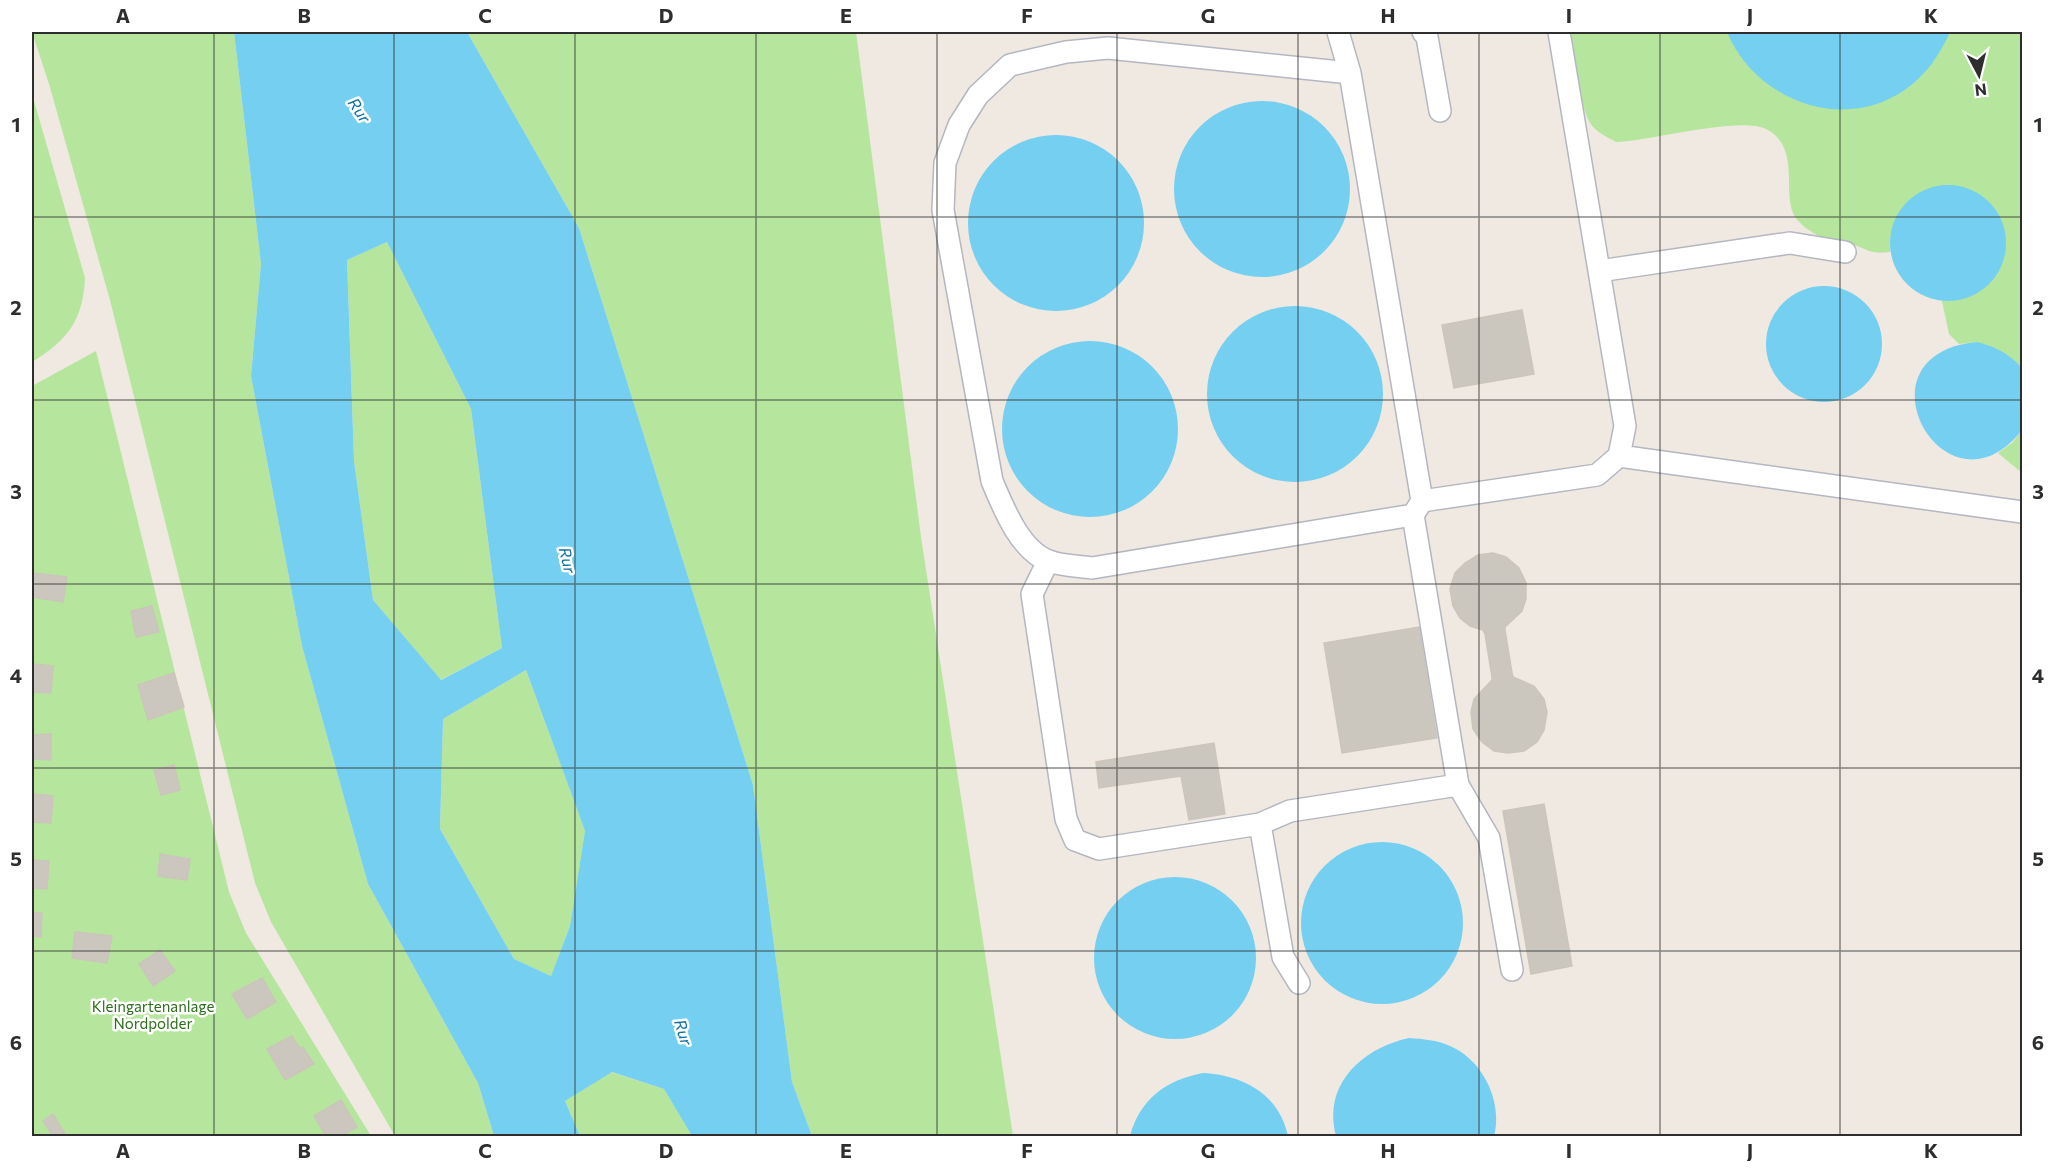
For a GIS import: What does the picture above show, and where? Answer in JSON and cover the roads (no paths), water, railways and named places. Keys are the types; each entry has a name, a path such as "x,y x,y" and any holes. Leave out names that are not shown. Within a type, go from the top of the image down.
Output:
{"lane":[{"path":"1338,32 1350,73 1418,508 1458,785 1489,838 1512,970"},
{"path":"1423,32 1427,37 1440,111"},
{"path":"1350,73 1108,48 1066,52 1010,65 978,95 959,125 945,163 943,210 992,482 1007,517 1025,542 1048,561 1092,568 1597,474 1619,456 1625,426 1559,32"},
{"path":"1599,271 1790,243 1845,252"},
{"path":"1619,456 2022,512"},
{"path":"1048,561 1032,594 1066,819 1075,840 1099,849 1260,824 1290,811 1458,785"},
{"path":"1260,824 1283,957 1299,983"}],"water":[{"name":"Rur","path":"234,32 467,32 579,228 753,785 792,1082 812,1136 692,1136 664,1089 612,1072 565,1101 580,1136 494,1136 478,1083 368,884 302,646 251,376 261,264","holes":["387,242 471,409 502,648 441,680 373,600 354,461 347,260","526,670 585,831 570,926 551,976 514,959 440,829 443,719"]},
{"path":"1727,32 1950,32 1932,63 1906,89 1881,102 1855,109 1829,109 1803,103 1779,92 1758,76 1740,56"},
{"path":"1262,101 1295,108 1311,116 1324,127 1335,140 1343,156 1350,189 1343,222 1335,238 1324,251 1311,262 1295,270 1262,277 1229,270 1213,262 1200,251 1189,238 1181,222 1174,189 1181,156 1189,140 1200,127 1213,116 1229,108"},
{"path":"1056,135 1090,142 1105,150 1118,161 1129,174 1137,189 1144,223 1137,257 1129,272 1118,285 1105,296 1090,304 1056,311 1022,304 1007,296 994,285 983,272 975,257 968,223 975,189 983,174 994,161 1007,150 1022,142"},
{"path":"1948,185 1970,190 1989,202 2001,221 2006,243 2001,265 1989,284 1970,296 1948,301 1926,296 1907,284 1895,265 1890,243 1895,221 1907,202 1926,190"},
{"path":"1824,286 1846,291 1865,303 1877,322 1882,344 1877,366 1865,385 1846,397 1824,402 1802,397 1783,385 1771,366 1766,344 1771,322 1783,303 1802,291"},
{"path":"1295,306 1328,313 1344,321 1357,332 1368,345 1376,361 1383,394 1376,427 1368,443 1357,456 1344,467 1328,475 1295,482 1262,475 1246,467 1233,456 1222,443 1214,427 1207,394 1214,361 1222,345 1233,332 1246,321 1262,313"},
{"path":"1090,341 1123,348 1139,356 1152,367 1163,380 1171,396 1178,429 1171,462 1163,478 1152,491 1139,502 1123,510 1090,517 1057,510 1041,502 1028,491 1017,478 1009,462 1002,429 1009,396 1017,380 1028,367 1041,356 1057,348"},
{"path":"1977,342 2001,351 2021,367 2022,430 1993,455 1965,459 1941,448 1923,427 1915,401 1919,374 1939,353"},
{"path":"1382,842 1413,848 1439,866 1457,892 1463,923 1457,954 1439,980 1413,998 1382,1004 1351,998 1325,980 1307,954 1301,923 1307,892 1325,866 1351,848"},
{"path":"1175,877 1206,883 1232,901 1250,927 1256,958 1250,989 1232,1015 1206,1033 1175,1039 1144,1033 1118,1015 1100,989 1094,958 1100,927 1118,901 1144,883"},
{"path":"1409,1038 1445,1044 1462,1052 1472,1061 1481,1072 1493,1096 1496,1110 1494,1136 1336,1136 1333,1117 1335,1100 1350,1071 1376,1050"},
{"path":"1203,1073 1232,1078 1245,1083 1268,1098 1277,1109 1288,1136 1130,1136 1140,1112 1156,1093 1177,1081"}],"park label":[{"name":"Kleingartenanlage Nordpolder","path":"153,1014"}]}
